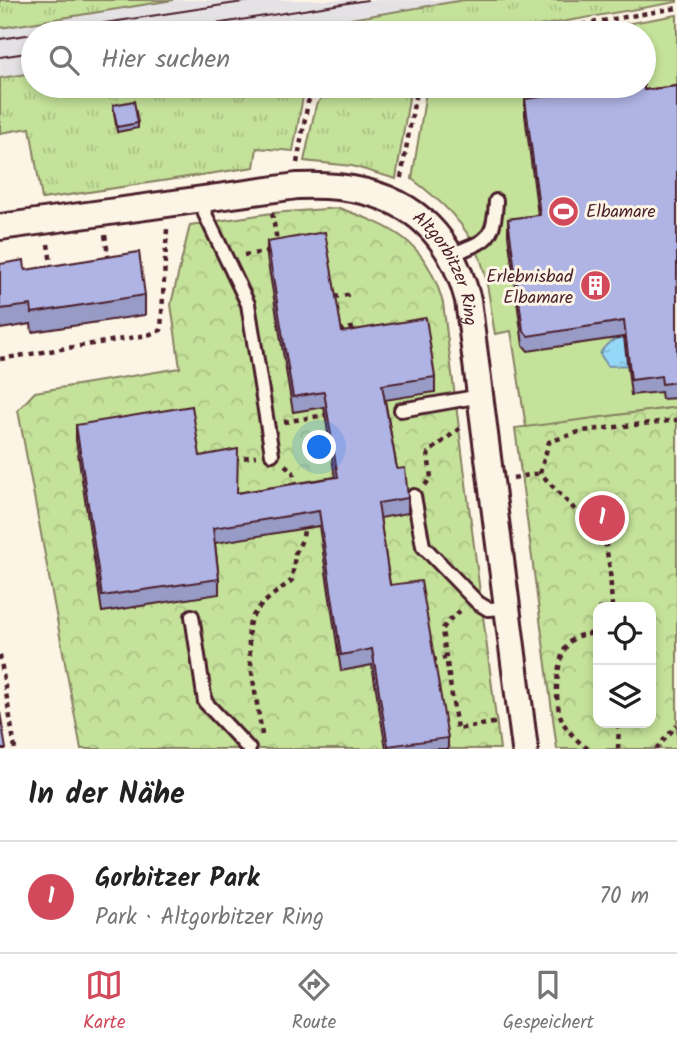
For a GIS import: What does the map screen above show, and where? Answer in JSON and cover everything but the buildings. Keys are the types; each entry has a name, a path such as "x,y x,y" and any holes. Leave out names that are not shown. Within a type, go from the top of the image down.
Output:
{"street":[{"name":"Altgorbitzer Ring","path":"0,227 297,186 341,187 394,202 436,231 451,255 468,300 525,749"}],"lane":[{"path":"203,199 205,214 248,304 272,454"},
{"path":"451,255 483,241 495,226 496,201"},
{"path":"401,410 481,396"},
{"path":"414,496 424,546 474,599 488,609 508,608"},
{"path":"192,616 205,702 249,749"}],"path":[{"path":"602,21 677,8"},
{"path":"296,167 310,98"},
{"path":"400,186 415,98"},
{"path":"271,204 279,250"},
{"path":"0,359 148,335 161,330 167,218"},
{"path":"106,243 109,265"},
{"path":"226,258 288,248"},
{"path":"50,253 52,273"},
{"path":"334,297 353,294"},
{"path":"339,330 358,327"},
{"path":"267,424 325,415"},
{"path":"611,602 605,541 540,472 549,442 582,431 677,420"},
{"path":"429,463 428,453 452,433"},
{"path":"264,747 248,641 250,622 259,608 292,580 295,554 303,538 304,529"},
{"path":"474,599 448,621 442,630 457,729 490,724"},
{"path":"587,749 577,741 562,721 557,683 564,648 576,637 593,634"},
{"path":"0,655 15,749"},
{"path":"432,660 446,658"},
{"path":"442,718 455,716"},
{"path":"656,749 677,725"},
{"path":"618,749 619,728"}],"shaded area":[{"path":"173,0 464,0 339,21 43,21"},
{"path":"21,25 21,75 0,78 0,28"}],"green space":[{"path":"0,0 173,0 43,21 21,21 21,25 0,28"},
{"path":"464,0 677,0 568,21 339,21"},
{"name":"Elbamare","path":"677,15 677,407 526,427 511,331 495,334 480,258 468,234 452,214 412,179 425,98 656,98 656,21 643,21"},
{"path":"21,75 21,98 303,98 293,151 257,148 254,167 42,199 30,128 0,133 0,78"},
{"path":"322,98 409,98 396,179 352,166 304,161 316,105"},
{"path":"339,208 392,230 406,240 427,265 443,303 500,749 81,749 18,410 35,392 180,368 171,304 190,225 272,213"},
{"path":"677,407 677,749 557,749 515,428"}],"water":[{"path":"624,337 629,340 634,365 608,366 600,354 613,340"}],"tram line":[{"path":"118,21 256,0"},
{"path":"234,21 367,0"},
{"path":"0,39 21,36"},
{"path":"0,57 21,54"}],"place":[{"name":"Elbamare","path":"563,211"},
{"name":"Erlebnisbad Elbamare","path":"596,286"},
{"name":"Gorbitzer Park","path":"602,518"}]}
